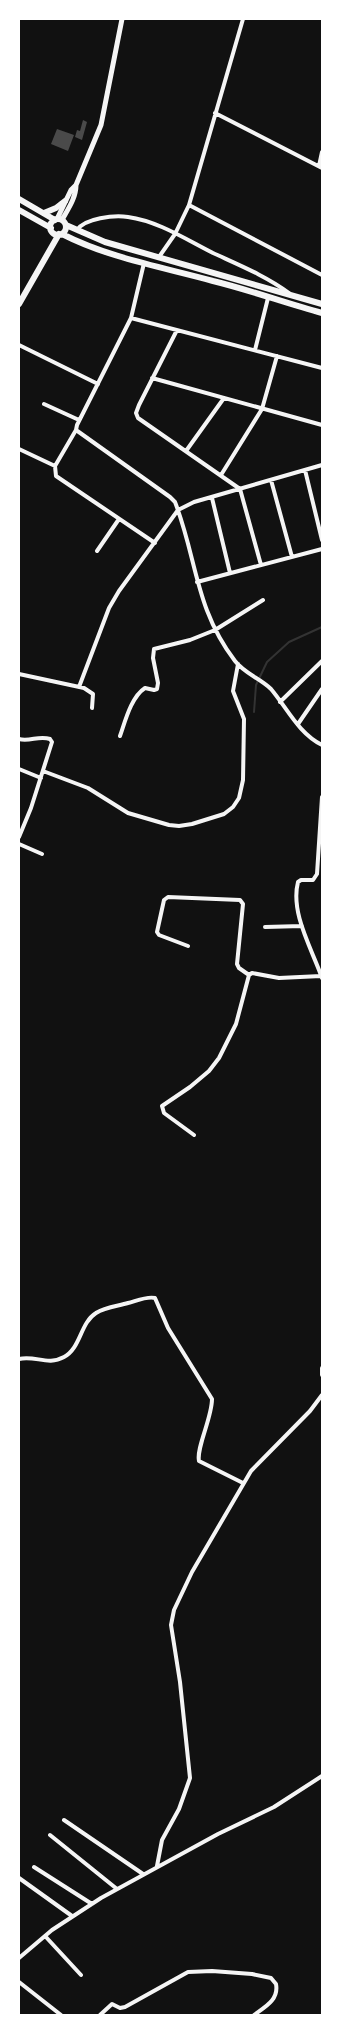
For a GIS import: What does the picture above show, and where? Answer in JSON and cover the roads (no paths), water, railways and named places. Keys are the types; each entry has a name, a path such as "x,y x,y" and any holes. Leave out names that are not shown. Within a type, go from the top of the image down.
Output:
{"main road":[{"path":"19,199 76,230 105,242 322,304"},
{"path":"44,213 65,202"},
{"path":"19,210 51,228 55,234 60,234 106,252 216,281 268,298 322,313"},
{"path":"51,228 52,222 60,221"},
{"path":"19,304 60,234 64,232 60,221"}],"street":[{"path":"60,221 65,202 76,185 101,125 122,19"},
{"path":"159,257 175,234 189,205 243,19"},
{"path":"215,113 320,167 322,152"},
{"path":"60,221 71,204 76,192 76,185"},
{"path":"189,205 322,275"},
{"path":"76,230 80,225 95,220 113,217 128,217 175,234 268,280 293,296"},
{"path":"144,263 131,318 79,420 76,430 55,466 56,476 61,480 155,543"},
{"path":"255,350 268,298"},
{"path":"131,318 322,368"},
{"path":"177,330 139,405 136,412 138,418 240,489 261,565"},
{"path":"19,345 98,384"},
{"path":"221,475 262,409 277,356"},
{"path":"152,378 322,426"},
{"path":"186,451 224,398"},
{"path":"44,404 79,420"},
{"path":"76,430 170,497 178,510 206,612 216,630 244,671 270,689 298,724 313,740 322,745"},
{"path":"19,449 55,466"},
{"path":"79,687 109,608 128,577 155,543 178,510 190,503 212,498 322,465"},
{"path":"305,470 322,540"},
{"path":"271,480 292,557"},
{"path":"212,498 230,573"},
{"path":"97,551 119,520"},
{"path":"197,582 322,549"},
{"path":"120,736 133,704 140,693 145,688 154,690 157,689 158,683 153,658 154,649 190,640 216,630 263,600"},
{"path":"280,702 322,661"},
{"path":"43,771 88,788 128,813 169,825 179,826 192,824 224,814 233,808 239,798 243,780 244,719 233,690 238,664"},
{"path":"19,674 84,688 93,694 92,708"},
{"path":"298,724 322,689"},
{"path":"19,739 26,740 43,737 50,738 52,742 41,778 19,837"},
{"path":"19,769 41,778"},
{"path":"249,975 252,973 279,978 322,977 302,926 296,896 297,886 301,880 313,880 317,874 319,862 320,810 322,797"},
{"path":"19,844 42,854"},
{"path":"188,946 159,935 157,932 164,900 168,897 240,900 243,904 243,915 237,964 239,968 249,975"},
{"path":"265,927 302,926"},
{"path":"194,1135 164,1113 162,1106 190,1087 209,1071 219,1058 236,1024 249,975"},
{"path":"19,1359 28,1357 50,1362 57,1360 71,1351 88,1321 96,1313 141,1300 155,1298 168,1328 212,1399 212,1410 200,1448 199,1461 244,1483"},
{"path":"322,1368 322,1375"},
{"path":"158,1866 162,1840 179,1809 190,1778 180,1682 171,1620 174,1610 192,1572 256,1464 301,1421 322,1395"},
{"path":"19,1958 44,1936 72,1916 143,1874 218,1834 274,1807 322,1776"},
{"path":"64,1820 143,1874"},
{"path":"50,1835 117,1889"},
{"path":"34,1867 92,1904"},
{"path":"19,1878 72,1916"},
{"path":"44,1936 81,1975"},
{"path":"100,2015 112,2004 120,2008 125,2007 182,1974 204,1971 232,1972 271,1978 276,1984 275,1996 270,2003 256,2014"},
{"path":"19,1982 61,2015"}],"waterway":[{"path":"254,712 256,685 267,662 289,642 322,627"}]}
